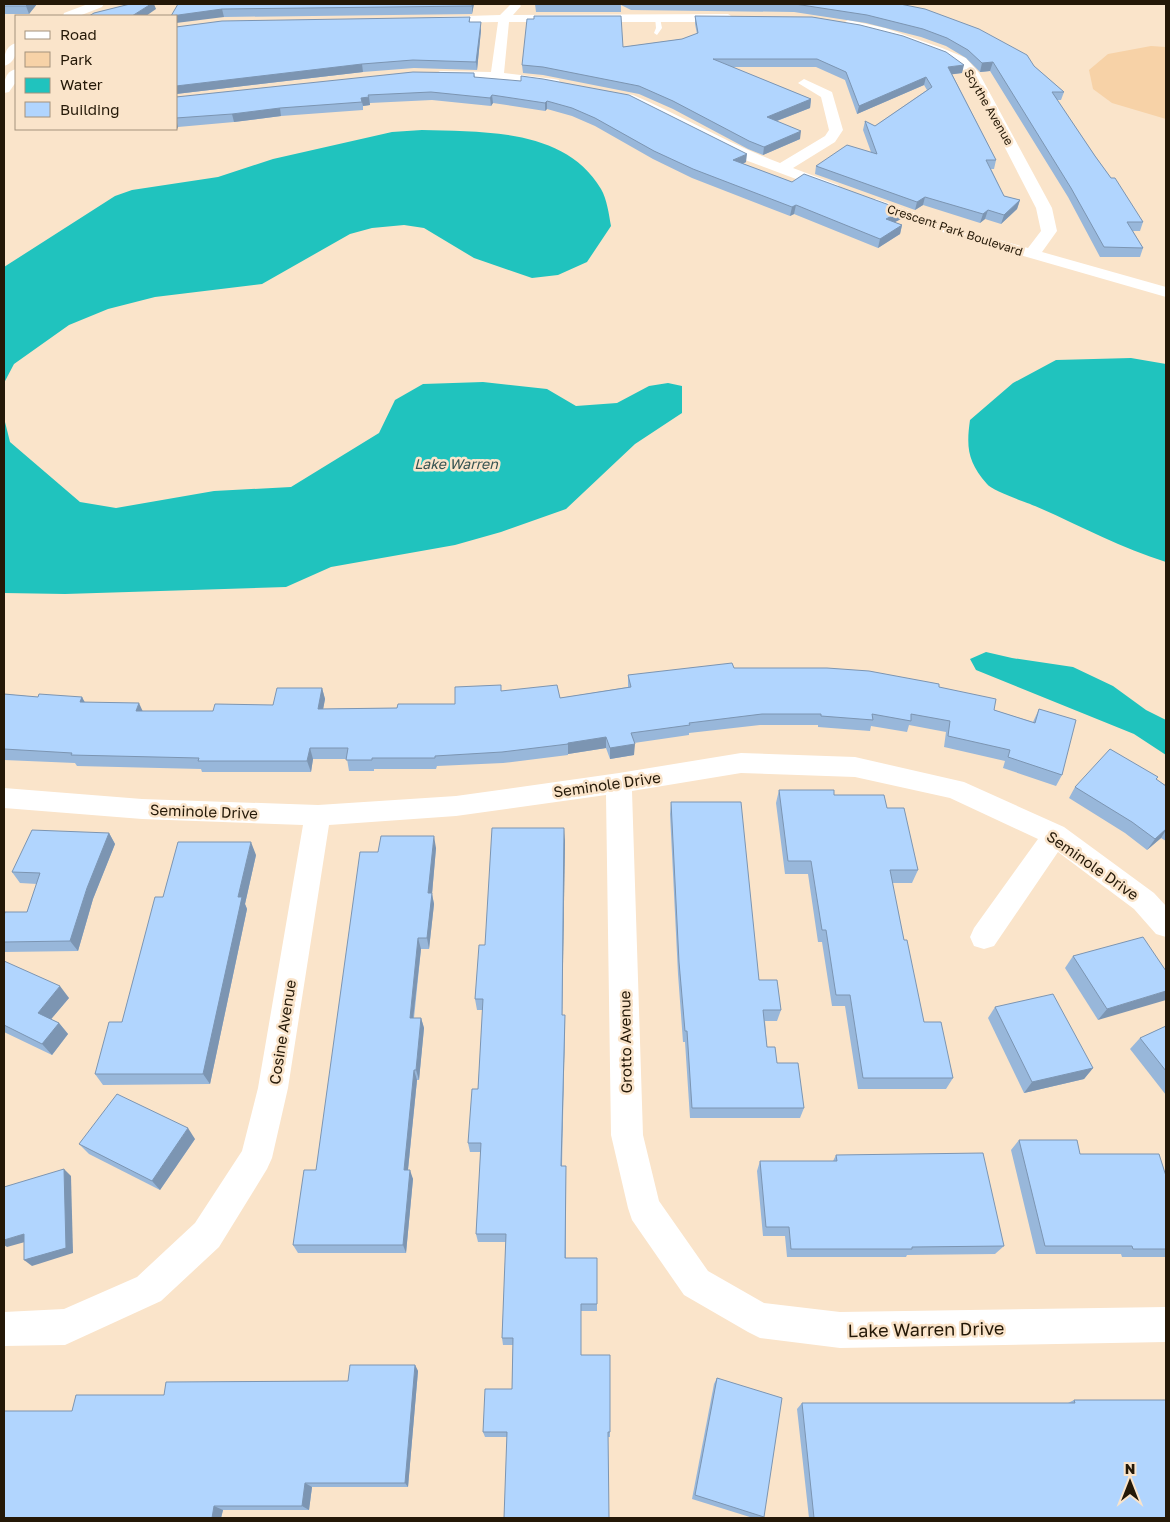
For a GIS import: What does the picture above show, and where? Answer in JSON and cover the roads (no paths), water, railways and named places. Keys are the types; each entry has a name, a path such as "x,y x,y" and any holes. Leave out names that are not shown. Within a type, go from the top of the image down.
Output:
{"street":[{"path":"71,15 98,4"},
{"path":"501,13 515,8 516,4"},
{"path":"497,76 501,13"},
{"path":"427,20 501,13 658,18 735,18"},
{"name":"Scythe Avenue","path":"838,22 882,30 938,50 962,61 973,73 1044,208 1049,230 1030,254"},
{"path":"4,62 15,47"},
{"path":"4,89 15,74"},
{"path":"423,74 497,76 570,86"},
{"path":"781,169 830,139 836,130 827,95 804,83"},
{"name":"Crescent Park Boulevard","path":"615,95 633,99 667,114 742,154 959,233 1078,267 1161,284"},
{"name":"Seminole Drive","path":"4,798 142,810 318,814 456,806 619,783 741,763 855,767 955,789 1055,835 1144,902 1166,925"},
{"name":"Grotto Avenue","path":"619,783 628,1135 644,1208 696,1283"},
{"name":"Cosine Avenue","path":"4,1329 65,1327 148,1289 207,1235 256,1158 273,1088 318,814"},
{"path":"984,937 1055,835"},
{"name":"Lake Warren Drive","path":"696,1283 760,1320 840,1330 1166,1325"}],"lane":[{"path":"657,33 658,18"}],"water":[{"path":"422,130 471,131 521,137 545,144 566,154 585,169 601,189 611,226 587,262 558,275 532,278 474,258 424,228 404,225 372,228 350,234 262,284 155,297 108,309 69,325 14,364 4,383 4,267 115,196 132,190 218,177 273,159 392,132"},
{"path":"1131,358 1166,364 1166,562 1116,543 995,490 987,484 976,469 970,454 968,439 970,420 1013,383 1056,360"},
{"name":"Lake Warren","path":"483,382 547,389 576,406 617,403 649,386 668,383 682,386 682,413 635,444 566,509 501,532 455,545 331,567 286,587 65,594 4,593 4,418 10,442 80,502 116,508 214,491 291,487 379,433 395,400 423,384"},
{"path":"986,652 1073,667 1113,686 1146,710 1166,720 1166,755 1134,734 976,670 970,659"}]}
